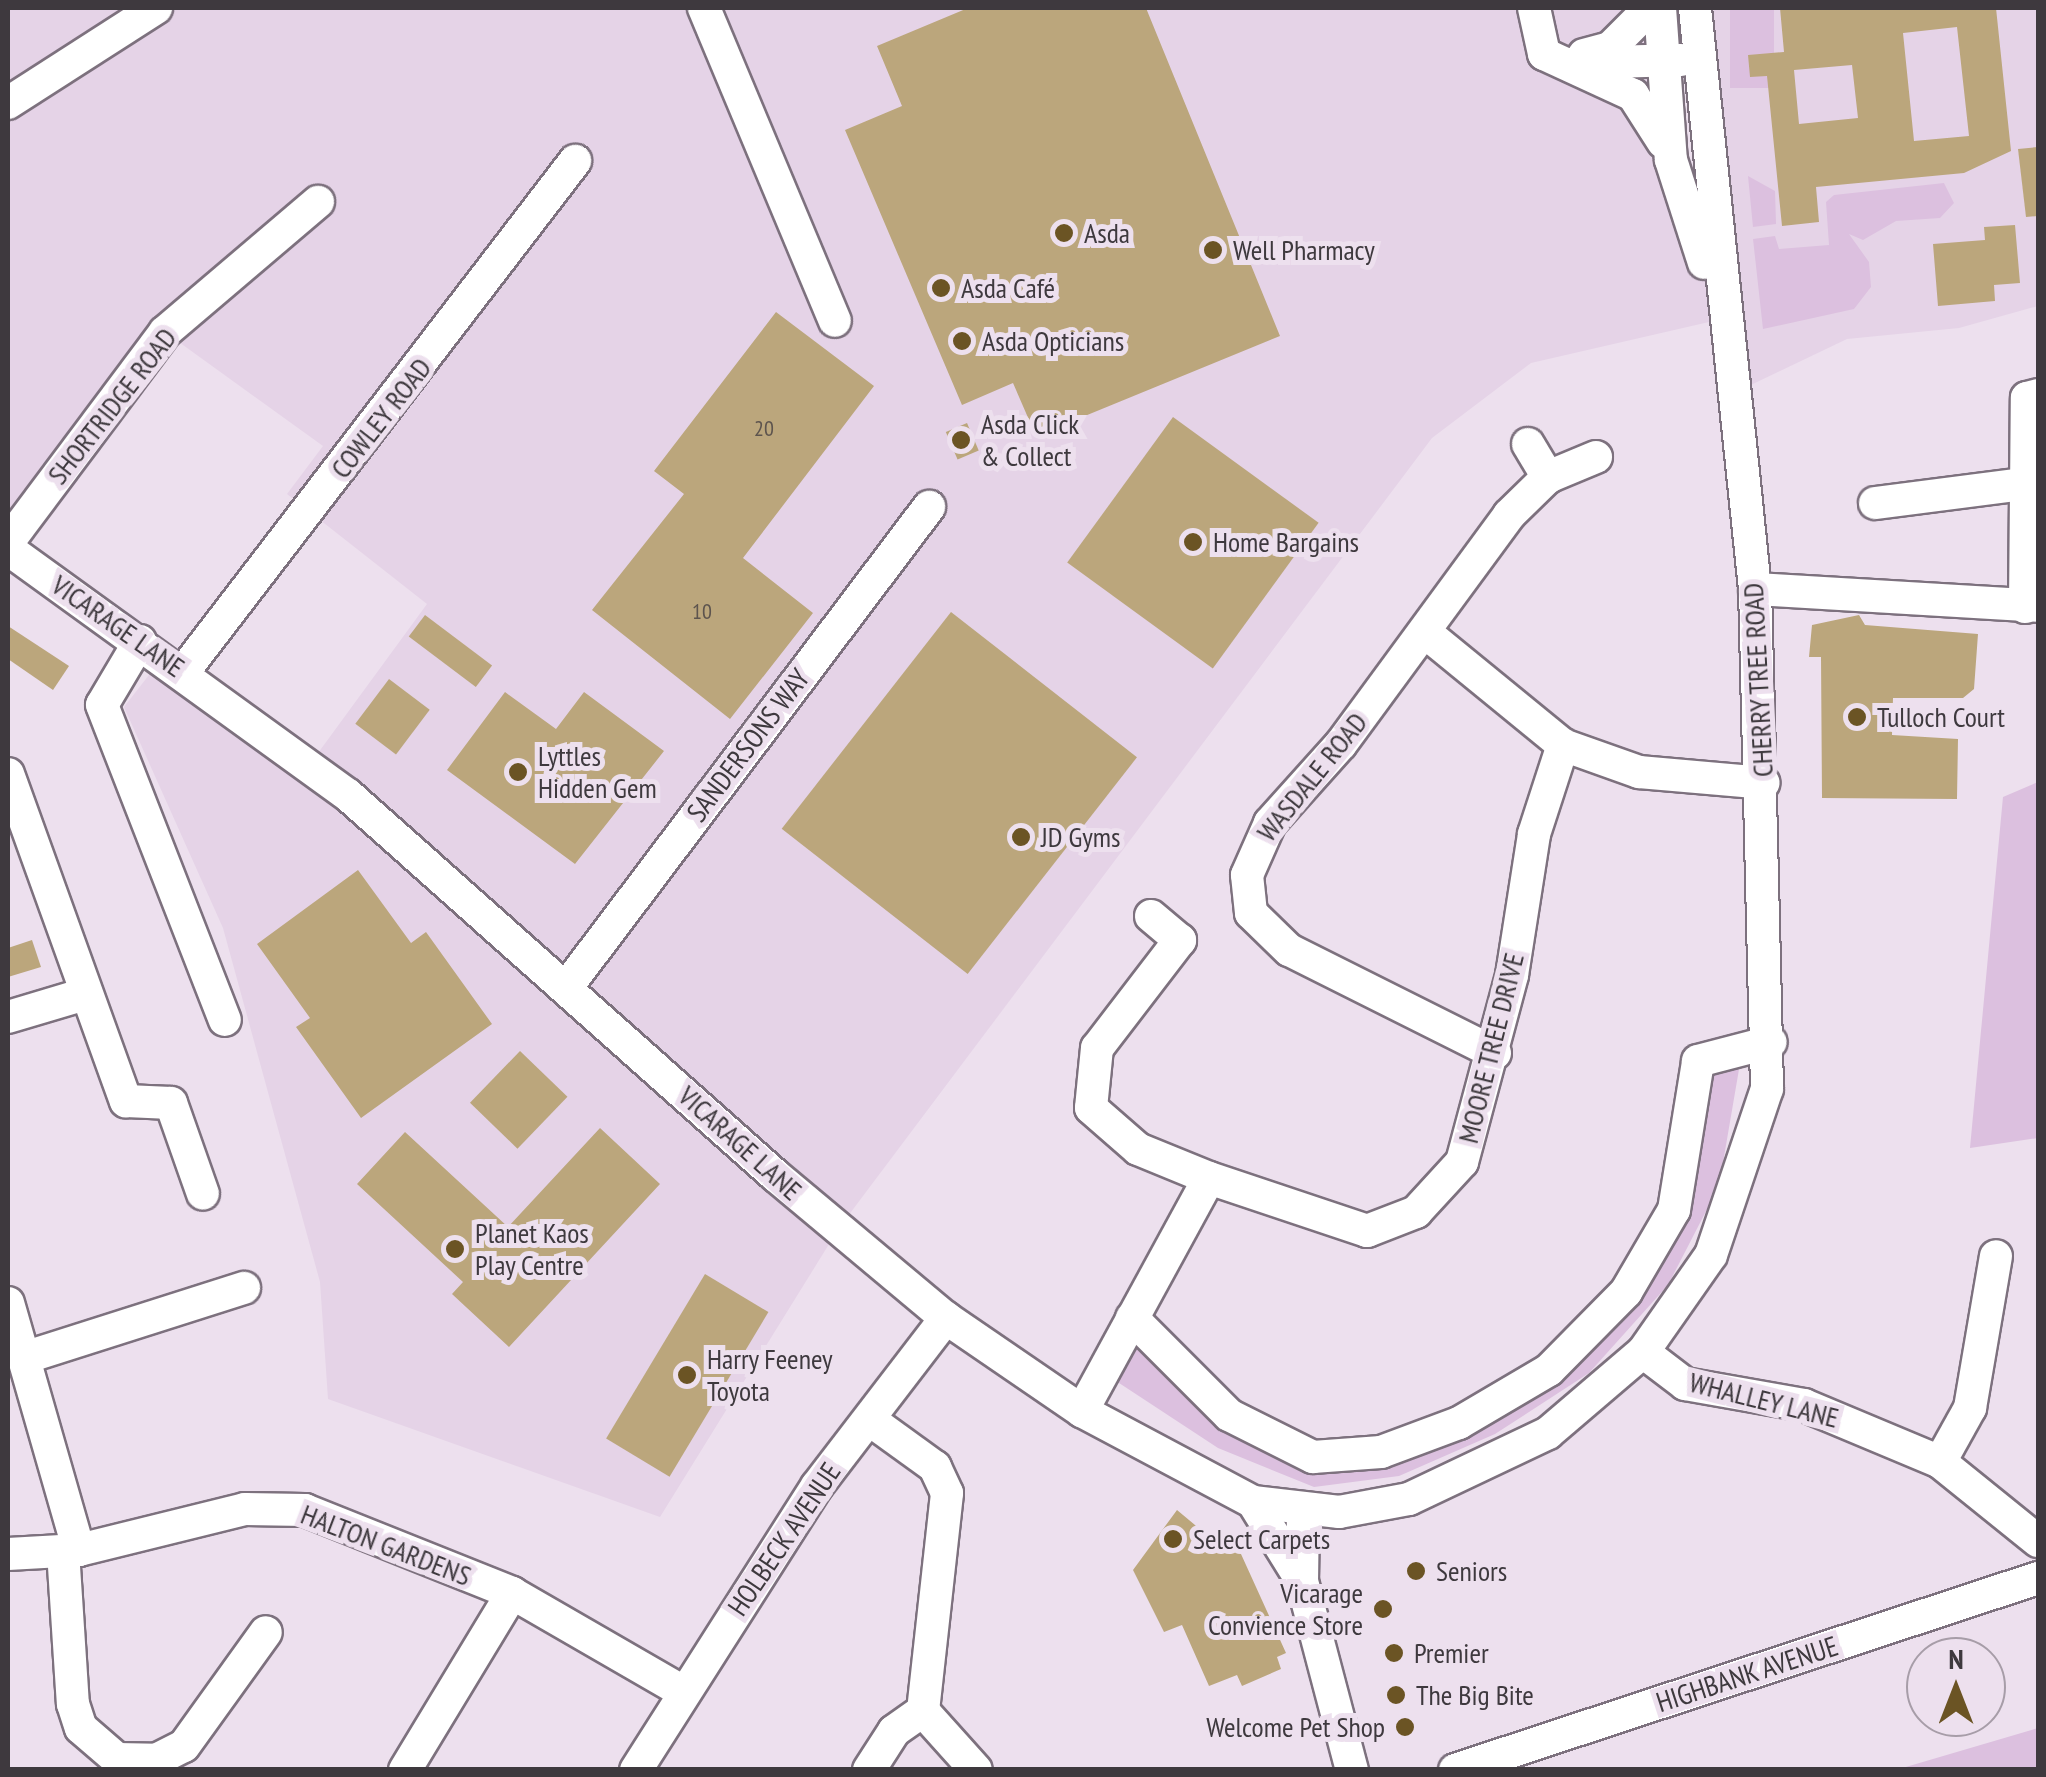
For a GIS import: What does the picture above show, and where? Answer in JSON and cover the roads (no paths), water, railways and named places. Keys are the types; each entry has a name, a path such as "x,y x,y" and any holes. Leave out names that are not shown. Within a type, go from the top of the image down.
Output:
{"street":[{"path":"8,103 156,8"},
{"path":"704,8 835,322"},
{"path":"1534,8 1538,48 1570,69 1644,104 1671,160"},
{"path":"1570,69 1610,48 1650,8"},
{"name":"CHERRY TREE ROAD","path":"1660,8 1671,160 1723,319"},
{"name":"CHERRY TREE ROAD","path":"1304,1512 1370,1509 1461,1479 1548,1433 1643,1352 1731,1213 1758,1128 1771,1042 1754,589 1723,319 1695,8"},
{"path":"1570,69 1700,67"},
{"name":"COWLEY ROAD","path":"184,671 575,162"},
{"name":"SHORTRIDGE ROAD","path":"8,546 165,332 318,202"},
{"path":"1754,589 2032,606 2024,484 2027,398 2038,395"},
{"path":"1528,444 1548,477"},
{"name":"WASDALE ROAD","path":"1495,1053 1288,950 1258,925 1247,899 1254,848 1270,823 1426,633 1509,515 1548,477 1596,458"},
{"path":"1875,503 2024,484"},
{"name":"SANDERSONS WAY","path":"569,984 929,507"},
{"name":"VICARAGE LANE","path":"8,546 184,671 348,795 569,984 776,1176 946,1318 1082,1411 1253,1502 1304,1512"},
{"path":"1426,633 1564,745 1638,772 1764,783"},
{"path":"140,642 102,705 225,1020"},
{"name":"MOORE TREE DRIVE","path":"1151,916 1180,940 1098,1048 1091,1108 1138,1149 1209,1178 1343,1229 1392,1224 1426,1205 1462,1162 1495,1053 1534,834 1564,745"},
{"path":"8,774 126,1101 172,1103 202,1194"},
{"path":"8,1017 86,994"},
{"path":"1132,1318 1229,1415 1276,1444 1313,1457 1381,1452 1459,1423 1549,1370 1626,1292 1674,1210 1698,1061 1771,1042"},
{"path":"1082,1411 1209,1178"},
{"path":"1940,1462 1970,1408 1996,1256"},
{"path":"24,1358 244,1288"},
{"path":"8,1303 71,1550 74,1704 81,1728 117,1760 156,1760 184,1746 247,1644"},
{"name":"HOLBECK AVENUE","path":"636,1770 682,1691 870,1420 946,1318"},
{"name":"WHALLEY LANE","path":"1643,1352 1685,1384 1804,1405 1940,1462 2038,1541"},
{"path":"870,1420 945,1478 923,1712 976,1770"},
{"path":"1253,1502 1302,1581"},
{"name":"HALTON GARDENS","path":"8,1554 71,1550 273,1506 512,1593 682,1691"},
{"path":"1302,1581 1334,1530 1370,1509"},
{"path":"1304,1512 1302,1581 1352,1770"},
{"name":"HIGHBANK AVENUE","path":"1455,1770 2038,1578"},
{"path":"405,1770 512,1593"},
{"path":"869,1770 894,1731 923,1712"}],"place":[{"name":"Asda","path":"1064,233"},
{"name":"Well Pharmacy","path":"1213,250"},
{"name":"Asda Café","path":"941,288"},
{"name":"Asda Opticians","path":"962,341"},
{"name":"Asda Click & Collect","path":"961,440"},
{"name":"Home Bargains","path":"1193,542"},
{"name":"Tulloch Court","path":"1857,717"},
{"name":"Lyttles Hidden Gem","path":"518,772"},
{"name":"JD Gyms","path":"1021,837"},
{"name":"Planet Kaos Play Centre","path":"455,1249"},
{"name":"Harry Feeney Toyota","path":"687,1375"},
{"name":"Select Carpets","path":"1173,1539"},
{"name":"Seniors","path":"1416,1571"},
{"name":"Vicarage Convience Store","path":"1383,1609"},
{"name":"Premier","path":"1394,1653"},
{"name":"The Big Bite","path":"1396,1695"},
{"name":"Welcome Pet Shop","path":"1405,1727"}]}
